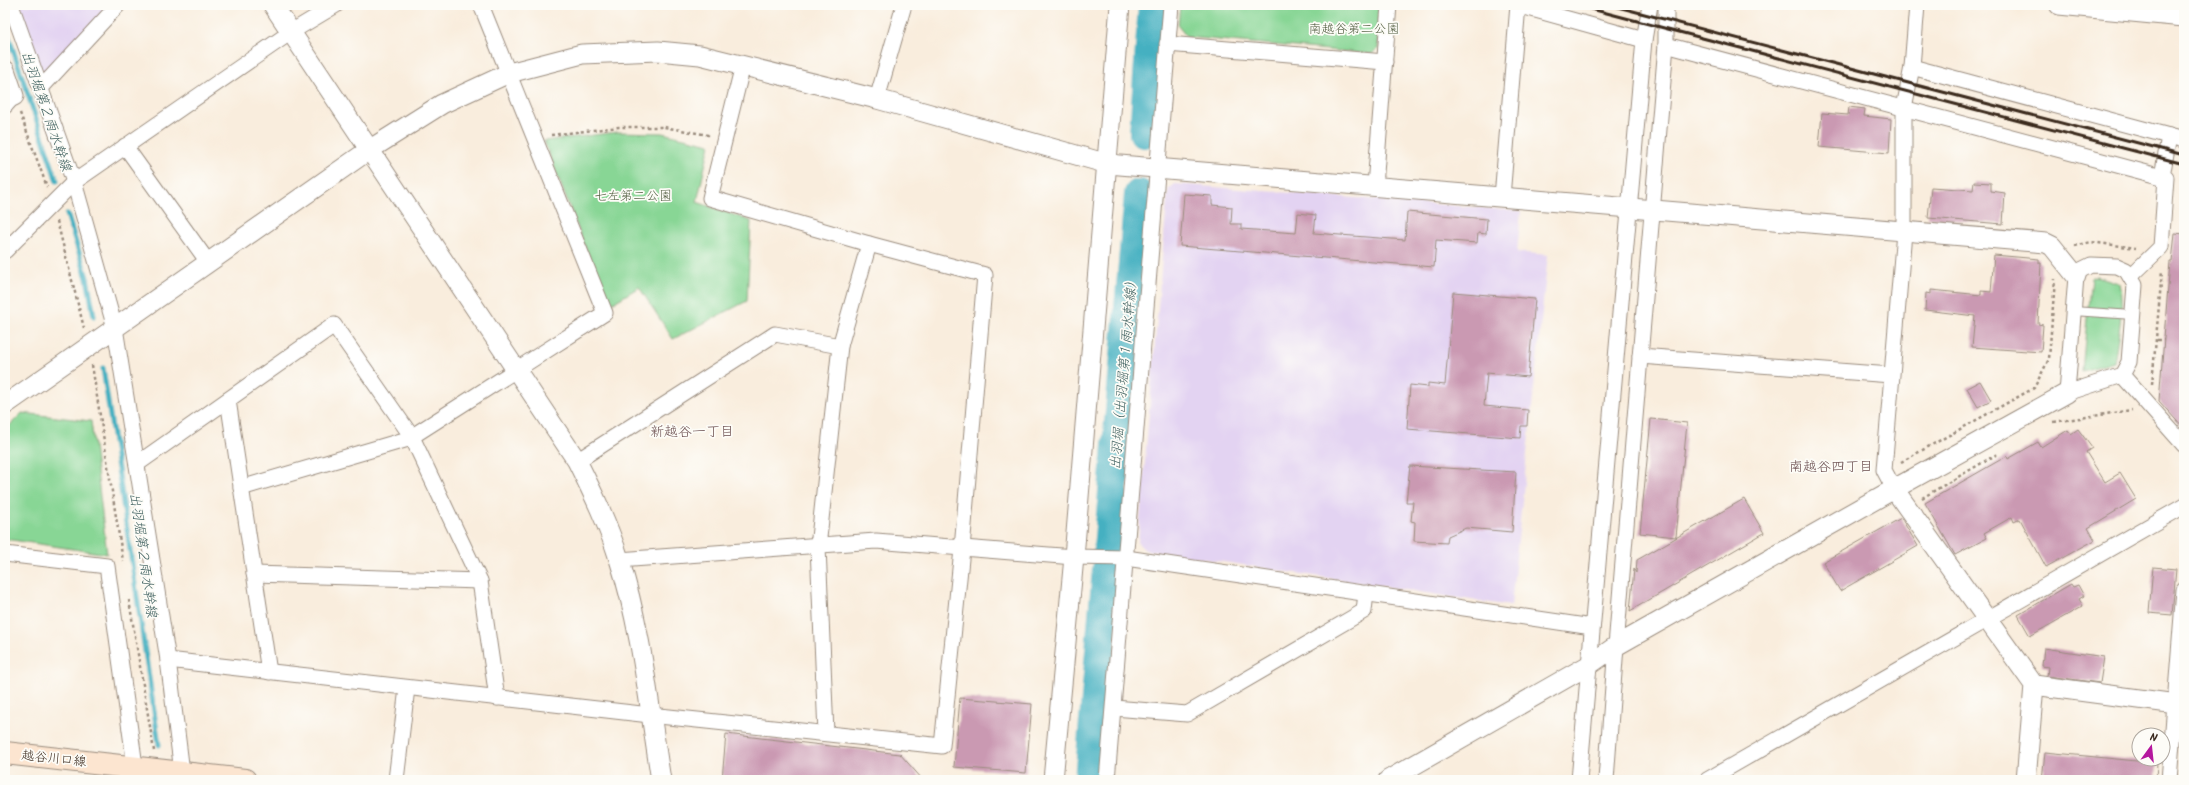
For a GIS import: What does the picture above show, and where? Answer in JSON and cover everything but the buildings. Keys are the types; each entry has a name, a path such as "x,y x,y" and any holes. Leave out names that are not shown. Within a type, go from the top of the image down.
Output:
{"main road":[{"name":"越谷川口線","path":"5,753 136,774 157,770 183,776 245,780"}],"street":[{"path":"11,5 74,182 114,328 168,660 183,776"},
{"path":"41,88 118,5"},
{"path":"273,5 577,461 601,509 619,560 637,635 661,780"},
{"path":"5,251 53,205 74,182 291,32 336,5"},
{"path":"241,488 412,437 516,368 605,313 481,5"},
{"path":"877,99 904,5"},
{"path":"1053,780 1074,558 1108,164 1120,5"},
{"path":"1107,780 1171,5"},
{"path":"1375,186 1389,5"},
{"path":"1502,197 1517,5 1644,40"},
{"path":"1579,780 1644,40 1650,5"},
{"path":"1606,780 1666,44 1666,5"},
{"path":"1917,5 1912,67 1904,108 1904,232 1884,470 1894,489 1986,620 2034,685 2026,780"},
{"path":"2059,5 2095,7 2184,17"},
{"path":"1167,44 1385,62"},
{"path":"1666,44 2166,178 2161,248 2131,276"},
{"path":"8,398 89,346 369,150 442,104 509,73 582,54 658,51 700,55 877,99 1108,164 2046,243 2052,246 2076,276"},
{"path":"168,660 650,715 942,746 962,549 985,275 869,244 710,198 743,65"},
{"path":"1912,67 2184,140"},
{"path":"5,70 10,101"},
{"path":"2162,177 2169,136"},
{"path":"125,146 208,262"},
{"path":"826,733 818,547 840,346 869,244"},
{"path":"1388,780 1589,665 1616,646 2067,393 2122,375 2129,362 2135,286 2131,276 2126,270 2117,266 2091,265 2081,270 2076,276 2067,393"},
{"path":"137,464 334,325 412,437 480,581 497,698"},
{"path":"577,461 775,334 840,346"},
{"path":"1640,356 1891,374"},
{"path":"2122,375 2184,445"},
{"path":"228,400 269,672"},
{"path":"1707,780 2184,506"},
{"path":"619,560 876,542 1074,558 1126,558 1592,627"},
{"path":"5,554 107,566 136,774"},
{"path":"254,574 480,581"},
{"path":"2169,780 2179,704 2184,590"},
{"path":"1114,708 1187,714 1364,611 1366,594"},
{"path":"2034,685 2179,704"},
{"path":"396,780 407,688"}],"lane":[{"path":"2073,311 2133,315"}],"path":[{"path":"10,101 53,205 89,346 124,566"},
{"path":"550,135 619,127 664,127 708,135 710,127"},
{"path":"2072,247 2091,242 2137,248"},
{"path":"2152,385 2162,271"},
{"path":"1901,462 2034,388 2049,359 2055,275"},
{"path":"2156,340 2164,340"},
{"path":"2052,422 2137,410"},
{"path":"1919,500 2004,450"},
{"path":"129,597 157,770"}],"shaded area":[{"path":"20,5 111,5 43,80"},
{"path":"1175,184 1521,211 1517,252 1548,255 1511,606 1145,550 1138,543 1168,190"}],"green space":[{"name":"南越谷第二公園","path":"1180,5 1380,5 1378,49 1372,54 1187,37 1178,26"},
{"name":"七左第二公園","path":"618,132 662,133 710,144 697,202 751,221 747,301 673,339 639,287 608,306 544,141"},
{"path":"2097,276 2119,283 2121,293 2121,312 2119,332 2114,362 2082,371 2091,277"},
{"path":"22,413 91,421 107,554 5,539 5,430"}],"waterway":[{"name":"出羽堀（出羽堀第１雨水幹線）","path":"1144,133 1153,5"},
{"name":"出羽堀第２雨水幹線","path":"5,26 57,181"},
{"name":"出羽堀（出羽堀第１雨水幹線）","path":"1108,549 1139,194"},
{"name":"出羽堀第２雨水幹線","path":"67,214 87,278 94,316"},
{"name":"出羽堀第２雨水幹線","path":"103,368 159,745"},
{"name":"出羽堀（出羽堀第１雨水幹線）","path":"1089,780 1107,569"}],"railway":[{"path":"1576,5 2184,164"},
{"path":"1610,5 2184,155"},
{"path":"2183,780 2184,761"}],"district":[{"name":"新越谷一丁目","path":"692,432"},
{"name":"南越谷四丁目","path":"1831,467"}]}
